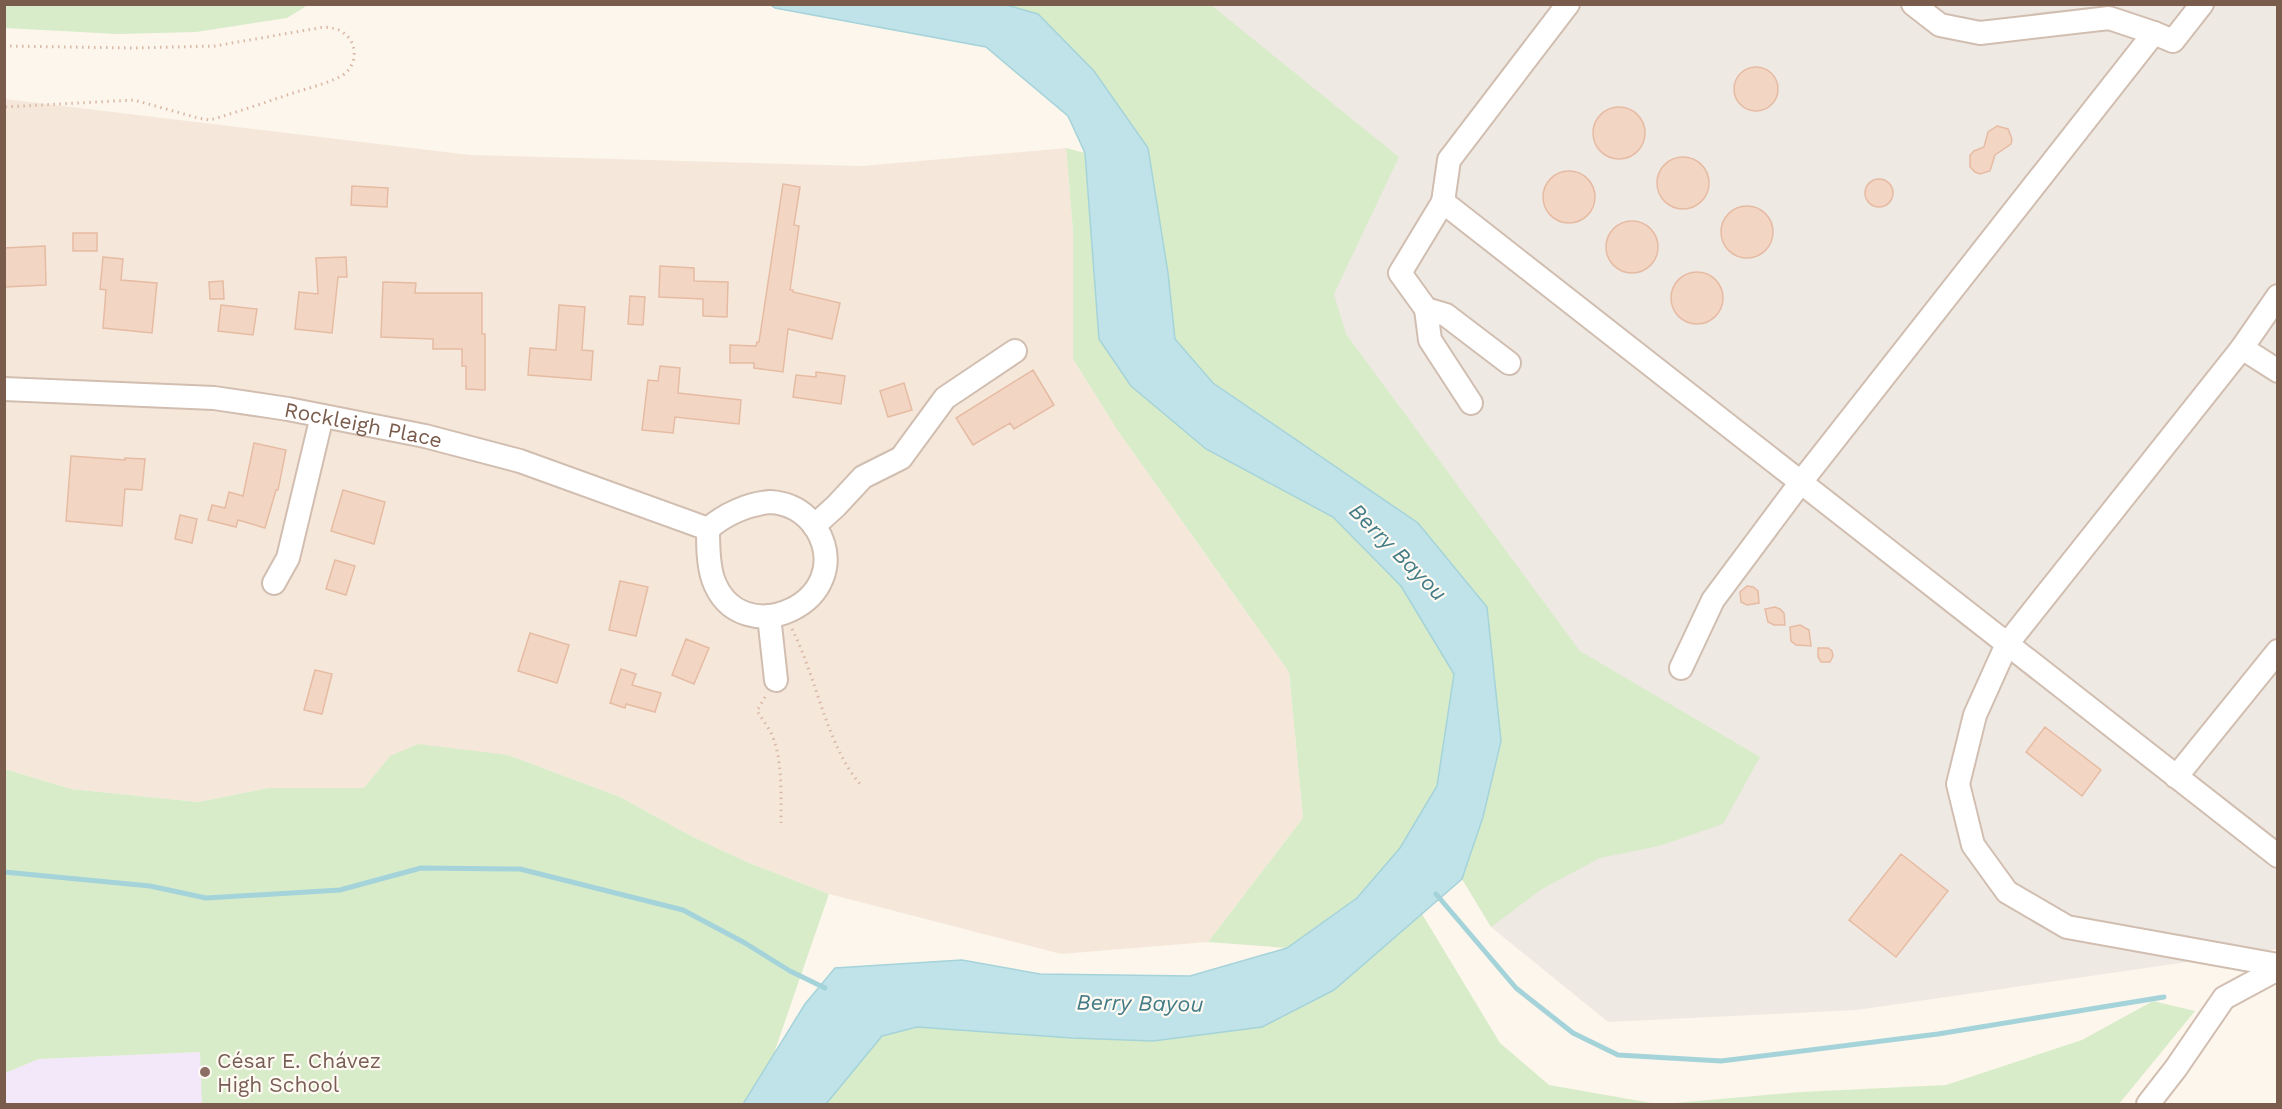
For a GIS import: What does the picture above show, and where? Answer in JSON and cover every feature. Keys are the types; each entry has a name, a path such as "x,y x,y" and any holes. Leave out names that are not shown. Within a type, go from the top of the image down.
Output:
{"street":[{"path":"1471,404 1430,340 1426,309 1400,273 1443,202 1449,160 1568,4"},
{"path":"1913,4 1940,25 1980,33 2109,18 2173,41 2202,4"},
{"path":"1681,668 1713,600 1801,482 2154,33"},
{"path":"1443,202 2277,856"},
{"path":"2277,296 2242,348 2007,644 1975,715 1958,784 1973,845 2007,892 2067,927 2277,967"},
{"path":"1426,309 1446,315 1509,363"},
{"path":"2242,348 2277,371"},
{"path":"814,526 863,477 901,458 945,398 1015,351"},
{"name":"Rockleigh Place","path":"4,389 214,398 425,436 520,461 708,529"},
{"path":"274,583 288,558 322,416"},
{"path":"770,502 792,507 803,514 814,526 824,546 823,572 812,595 805,603 777,615 752,614 741,610 723,596 712,577 708,529 718,521 732,513 770,502"},
{"path":"776,680 777,615"},
{"path":"2176,777 2277,651"},
{"path":"2148,1104 2224,998 2277,967"}],"path":[{"path":"4,46 133,48 215,46 324,27 340,30 347,35 352,42 354,59 350,68 329,81 210,120 134,100 4,107"},
{"path":"777,615 803,651 831,729 850,772 860,784"},
{"path":"776,680 757,711 771,732 777,756 781,785 781,824"}],"shaded area":[{"path":"1003,5 2277,5 2277,949 1857,1010 1608,1022 1491,927 1462,879 1483,817 1418,523 1213,383 1168,273"},
{"path":"5,99 470,155 863,166 1066,148 1073,231 1073,359 1118,431 1289,672 1303,818 1208,942 1061,954 829,894 747,862 693,837 620,797 508,755 390,756 364,788 268,788 198,802 71,789 5,769"},
{"name":"César E. Chávez High School","path":"200,1052 442,1104 5,1104 5,1073 39,1059"}],"green space":[{"path":"5,4 308,5 287,18 196,32 117,34 5,28"},
{"path":"1003,5 1211,5 1399,157 1334,294 1346,334 1580,651 1760,757 1723,824 1659,846 1600,858 1542,889 1491,927 1462,879 1483,817 1501,741 1418,523 1213,383 1175,339 1168,273 1148,148"},
{"path":"1066,148 1085,153 1099,339 1206,449 1333,517 1401,586 1454,674 1437,786 1400,848 1357,898 1287,948 1208,942 1303,818 1289,672 1118,431 1073,359 1073,231"},
{"path":"418,744 508,755 620,797 693,837 747,862 829,894 772,1059 743,1104 202,1104 200,1052 39,1059 5,1073 5,769 71,789 198,802 268,788 364,788 390,756"},
{"path":"1422,914 1500,1043 1549,1085 1657,1104 826,1104 882,1035 917,1027 1072,1038 1153,1041 1334,990"},
{"path":"2153,1001 2195,1011 2119,1104 1664,1104 1801,1092 1946,1085 2082,1040"}],"water":[{"name":"Berry Bayou","path":"1003,4 1038,14 1094,71 1148,148 1168,273 1175,339 1213,383 1418,523 1487,607 1501,741 1483,817 1462,879 1334,990 1262,1027 1153,1041 1072,1038 917,1027 882,1036 826,1104 743,1104 805,1004 835,968 962,960 1040,974 1190,976 1287,948 1357,898 1400,848 1437,786 1454,674 1401,586 1333,517 1206,449 1131,386 1099,339 1085,153 1068,116 986,47 775,8 771,5"}],"building":[{"path":"1756,67 1772,73 1778,89 1772,105 1756,111 1740,105 1734,89 1740,73"},
{"path":"1619,107 1633,111 1641,119 1645,133 1641,147 1633,155 1619,159 1605,155 1597,147 1593,133 1597,119 1605,111"},
{"path":"1997,126 2008,129 2012,139 2011,144 1995,155 1990,171 1980,174 1975,172 1970,167 1970,155 1984,147 1988,132"},
{"path":"1683,157 1697,161 1705,169 1709,183 1705,197 1697,205 1683,209 1669,205 1661,197 1657,183 1661,169 1669,161"},
{"path":"1569,171 1579,173 1587,179 1593,187 1595,197 1593,207 1587,215 1579,221 1569,223 1559,221 1551,215 1545,207 1543,197 1545,187 1551,179 1559,173"},
{"path":"1879,179 1889,183 1893,193 1889,203 1879,207 1869,203 1865,193 1869,183"},
{"path":"783,184 800,187 794,225 799,226 790,290 840,303 832,339 788,329 783,372 754,368 754,363 730,363 730,345 756,346 759,342"},
{"path":"352,186 388,188 387,207 351,205"},
{"path":"1747,206 1761,210 1769,218 1773,232 1769,246 1761,254 1747,258 1733,254 1725,246 1721,232 1725,218 1733,210"},
{"path":"1632,221 1646,225 1654,233 1658,247 1654,261 1646,269 1632,273 1618,269 1610,261 1606,247 1610,233 1618,225"},
{"path":"73,233 97,233 97,251 73,251"},
{"path":"45,246 46,285 5,287 4,248"},
{"path":"103,257 123,259 121,280 157,283 152,333 103,328 106,290 100,289"},
{"path":"346,257 347,277 338,277 332,333 295,329 299,292 318,294 316,258"},
{"path":"660,266 694,268 694,281 728,282 727,317 703,316 703,299 659,297"},
{"path":"1697,272 1711,276 1719,284 1723,298 1719,312 1711,320 1697,324 1683,320 1675,312 1671,298 1675,284 1683,276"},
{"path":"223,281 224,299 210,299 209,282"},
{"path":"383,282 416,283 415,293 482,293 485,390 466,389 466,366 462,366 462,349 433,349 433,339 381,337"},
{"path":"630,296 645,297 643,325 628,324"},
{"path":"221,305 257,309 253,335 218,331"},
{"path":"559,305 585,307 582,350 593,351 591,380 528,375 530,348 556,350"},
{"path":"660,366 680,368 678,393 741,400 739,424 675,417 673,433 642,430 648,380 658,381"},
{"path":"1033,370 1054,405 1014,429 1010,423 973,445 956,418"},
{"path":"816,372 845,376 841,404 793,397 796,375 816,377"},
{"path":"904,383 912,410 888,417 880,391"},
{"path":"254,443 286,450 278,490 276,490 265,528 238,520 236,527 208,520 212,505 225,508 229,492 243,496"},
{"path":"71,456 125,460 125,458 145,459 142,490 125,489 122,526 66,521"},
{"path":"343,490 385,502 374,544 331,531"},
{"path":"180,515 197,519 192,543 175,539"},
{"path":"335,560 355,566 346,595 326,589"},
{"path":"620,581 648,587 636,636 609,630"},
{"path":"1747,586 1758,591 1759,603 1747,605 1741,602 1740,592"},
{"path":"1775,607 1784,613 1785,625 1774,625 1768,622 1765,609"},
{"path":"1800,625 1809,630 1811,646 1796,645 1791,641 1790,627"},
{"path":"530,633 569,645 557,683 518,671"},
{"path":"686,639 709,648 694,684 672,675"},
{"path":"1818,648 1828,648 1832,651 1833,656 1830,662 1821,662 1818,657"},
{"path":"621,669 636,674 632,685 661,693 655,712 626,704 625,708 610,703"},
{"path":"315,670 332,674 322,714 304,710"},
{"path":"2045,727 2101,770 2082,796 2026,752"},
{"path":"1901,854 1948,891 1896,957 1849,920"}],"waterway":[{"path":"4,872 150,886 206,898 340,890 421,868 520,869 683,910 745,943 790,971 825,988"},
{"path":"1436,894 1516,988 1573,1033 1618,1055 1721,1061 1938,1034 2164,997"}],"place":[{"name":"César E. Chávez High School","path":"205,1072"}]}
